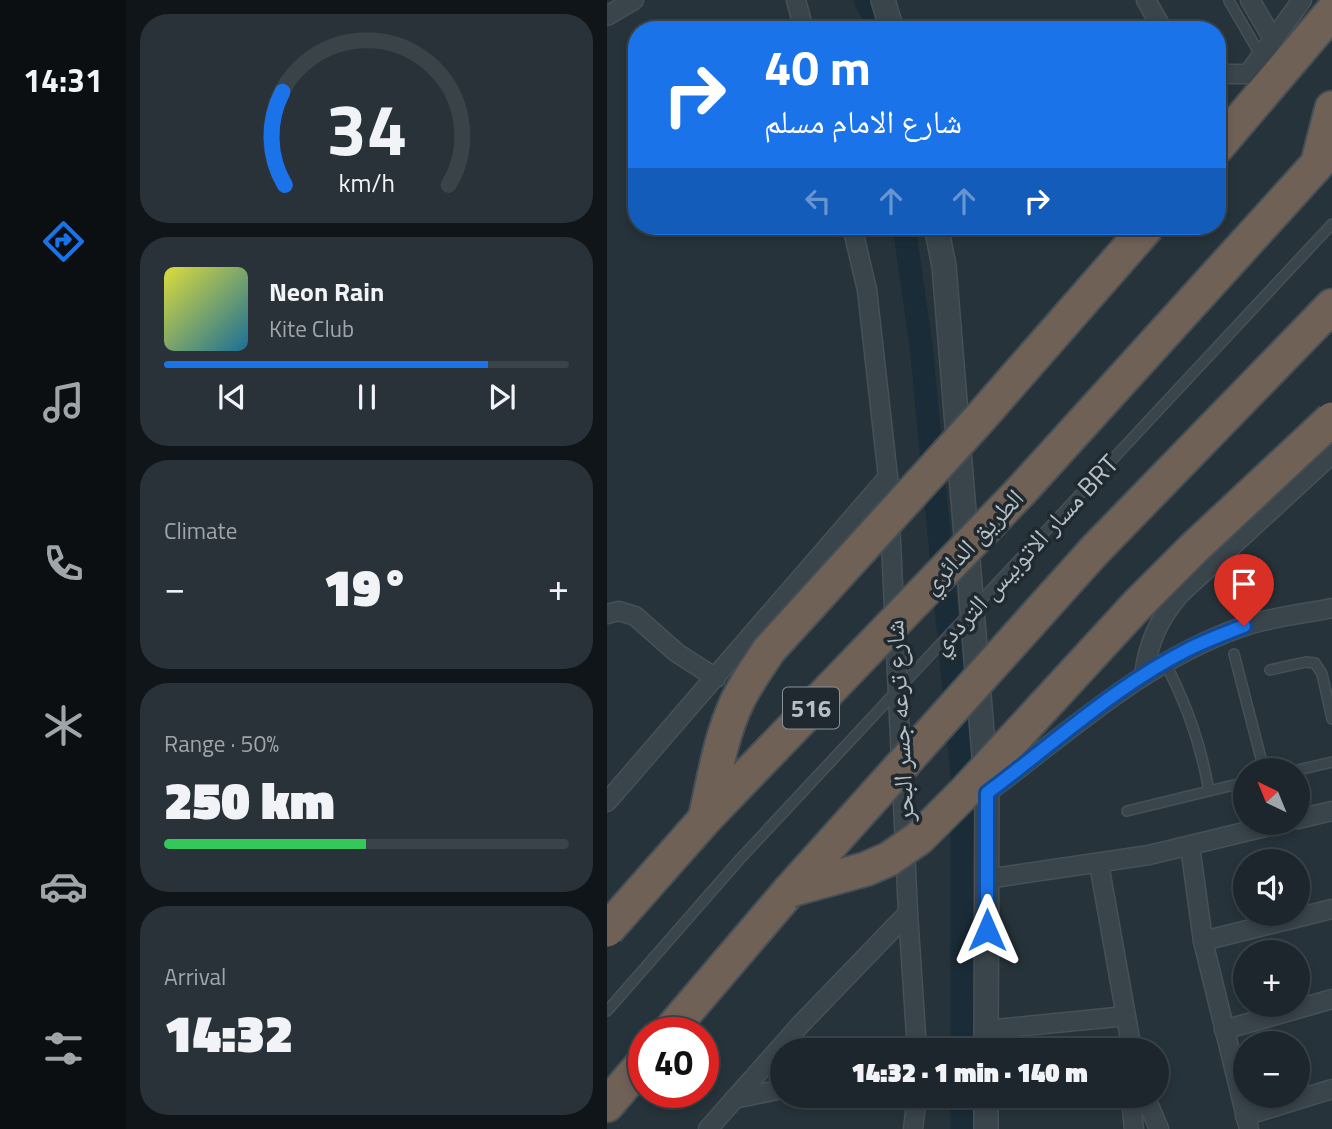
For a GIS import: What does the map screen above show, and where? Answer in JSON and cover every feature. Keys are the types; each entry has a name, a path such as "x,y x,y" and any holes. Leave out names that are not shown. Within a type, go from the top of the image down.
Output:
{"highway":[{"path":"1226,137 1332,12"},
{"path":"1325,155 1332,108"},
{"name":"الطريق الدائري","path":"607,930 705,819 1021,491 1325,155"},
{"path":"705,819 727,730 737,703 750,677 769,650 981,417 1140,235"},
{"path":"682,1017 790,890 1095,550 1332,306"},
{"path":"1297,341 1332,318"},
{"path":"790,890 866,869 889,859 919,838 966,791 1138,604 1332,419"},
{"path":"607,1105 628,1081"}],"street":[{"path":"607,16 634,0"},
{"path":"797,0 802,21"},
{"path":"883,0 889,21"},
{"path":"1146,0 1158,21"},
{"path":"1250,0 1273,39"},
{"path":"1226,74 1248,74 1302,0"},
{"name":"شارع ترعه جسر البحر","path":"854,235 867,290 888,477 916,1038"},
{"path":"938,235 944,266 987,793 986,1038"},
{"path":"1144,675 1154,633 1175,600 1332,454"},
{"path":"607,802 888,477"},
{"path":"987,793 1098,707 1144,675 1189,649 1244,626 1332,608"},
{"path":"607,614 619,611 635,616 677,653 716,678"},
{"path":"1311,816 1332,811"},
{"path":"987,879 1099,864 1234,835"},
{"path":"1190,846 1203,941 1247,1122 1332,1089"},
{"path":"1099,864 1130,1038"},
{"path":"1203,941 1332,909"},
{"path":"708,1129 801,1024 908,913"},
{"path":"1224,1030 1332,999"},
{"path":"998,1038 1126,1016"},
{"path":"734,1099 770,1092"},
{"path":"913,1129 916,1108"},
{"path":"986,1108 986,1129"},
{"path":"1132,1108 1134,1129"},
{"path":"1150,1108 1159,1129"}],"lane":[{"path":"1229,1 1261,56"},
{"name":"مسار الاتوبيس الترددي BRT","path":"607,1011 740,859 1332,225"},
{"path":"1234,654 1261,758"},
{"path":"1270,670 1306,662 1315,663 1322,674 1332,719"},
{"path":"1165,663 1189,712 1209,791"},
{"path":"1311,767 1332,762"},
{"path":"1127,810 1233,785"}],"waterway":[{"path":"865,0 873,21"},
{"path":"905,235 921,345 962,774 962,1038"},
{"path":"962,1108 962,1129"}],"route":[{"path":"987,930 987,793 1071,727 1144,675 1189,649 1244,626"}]}
